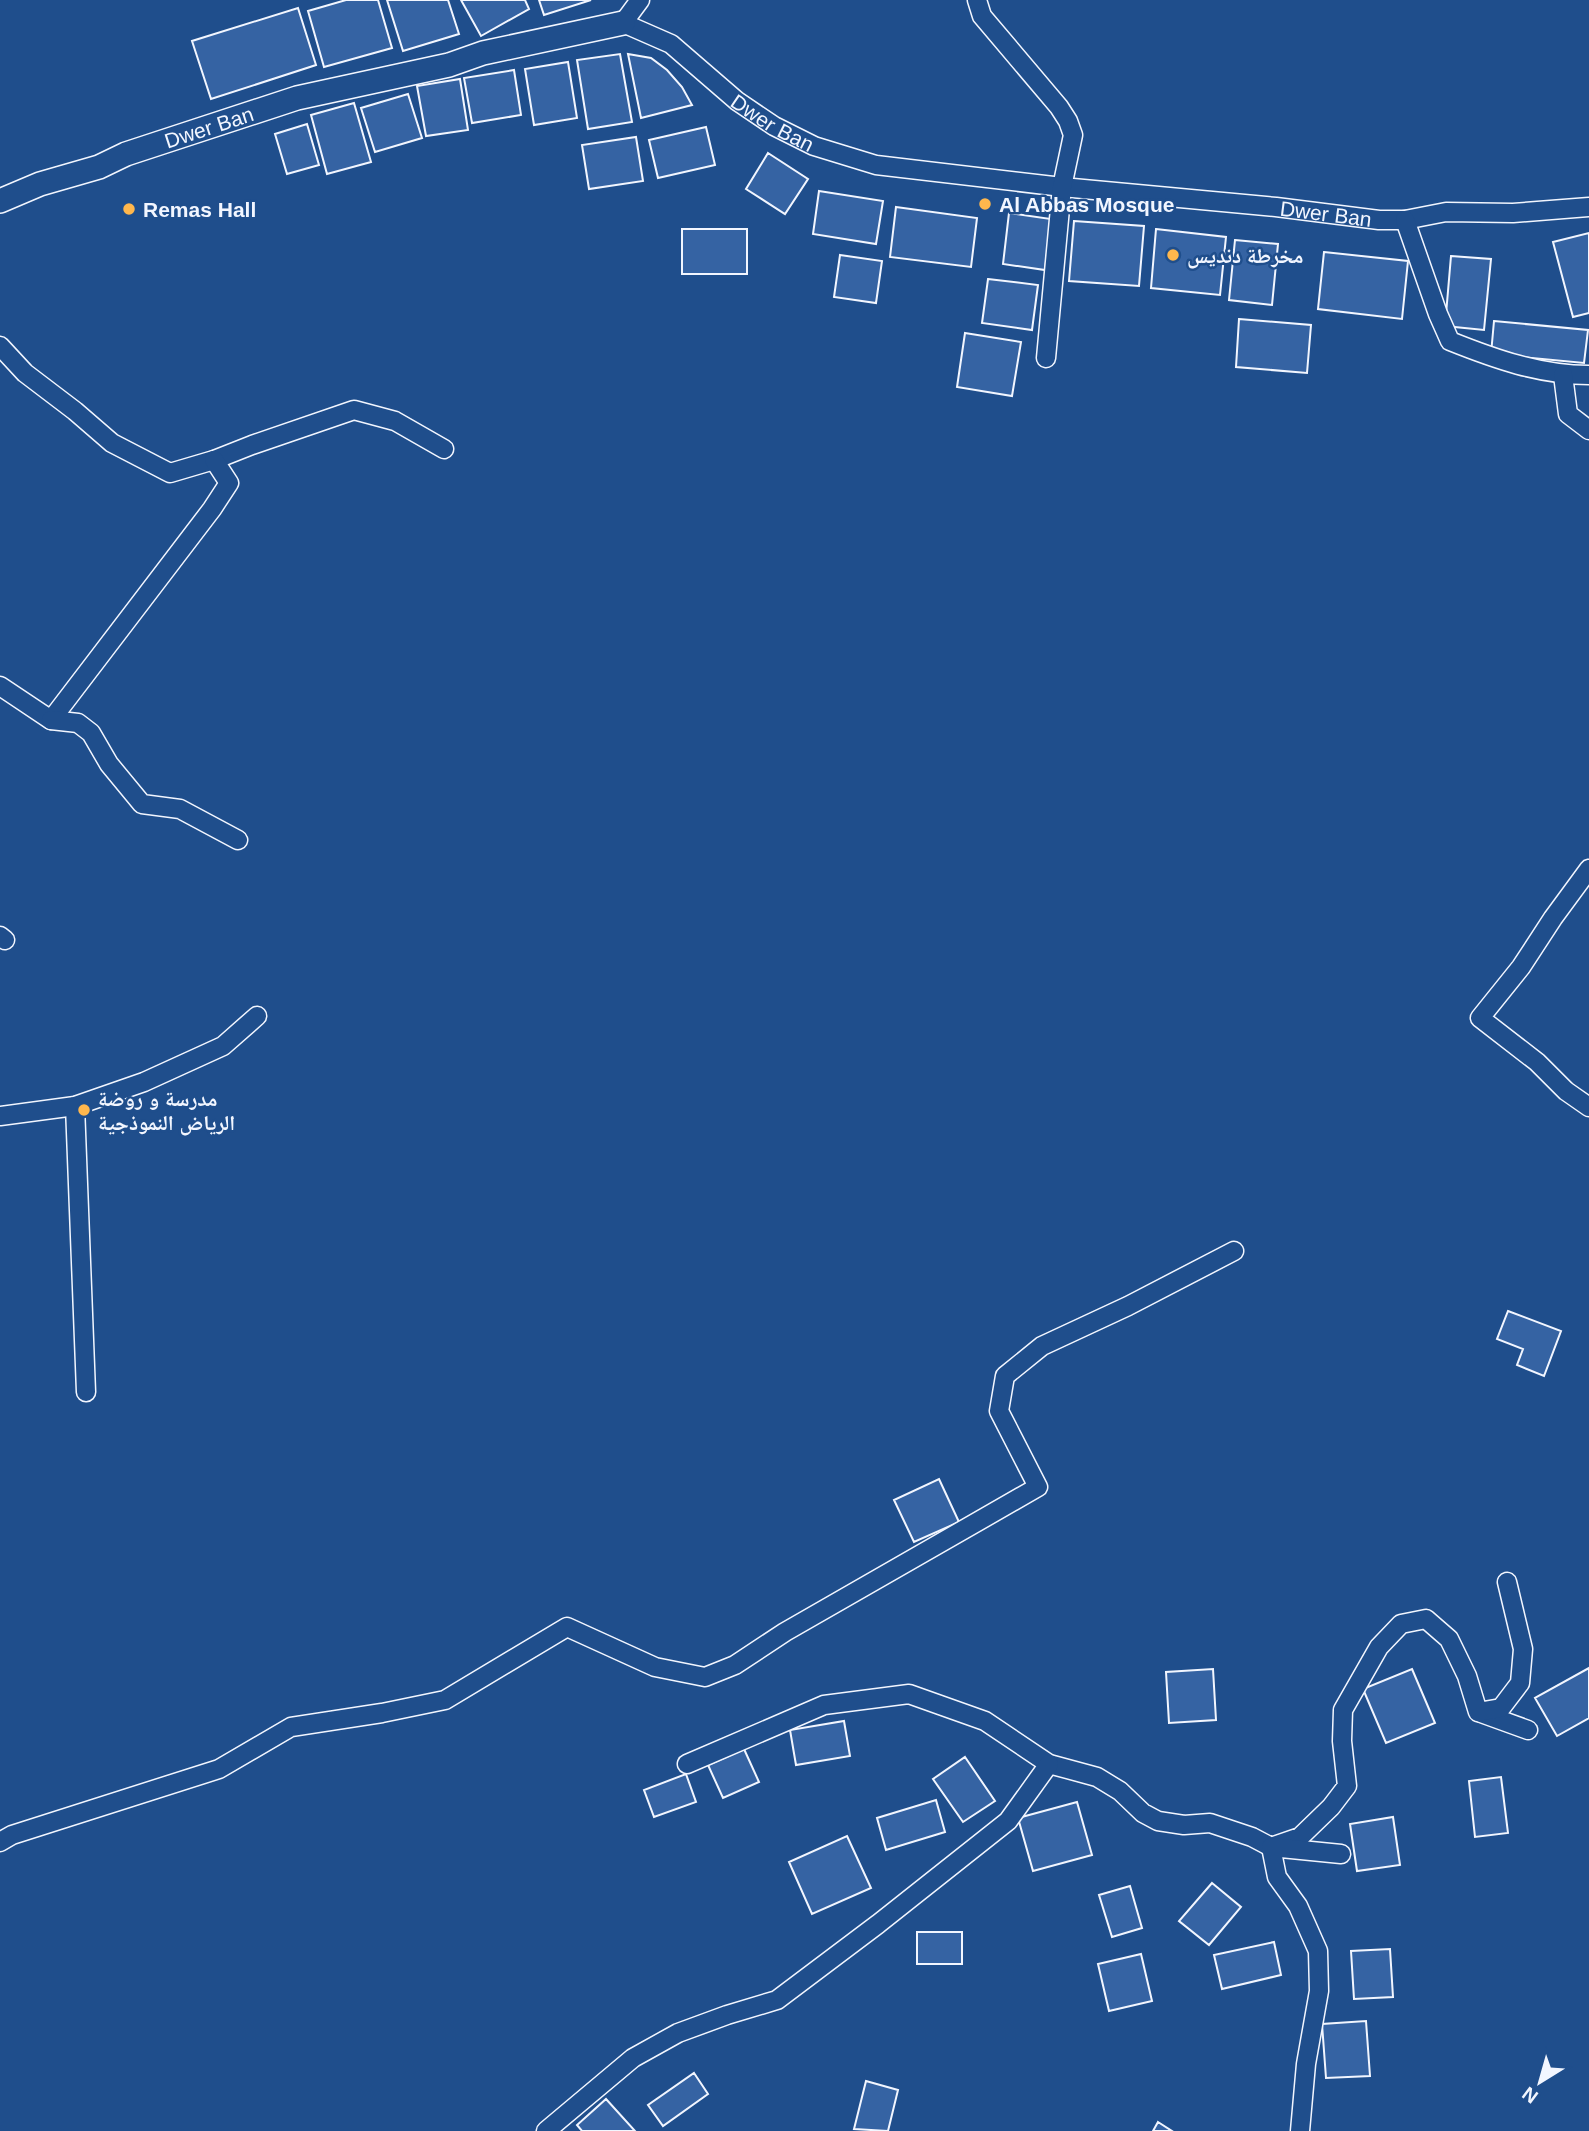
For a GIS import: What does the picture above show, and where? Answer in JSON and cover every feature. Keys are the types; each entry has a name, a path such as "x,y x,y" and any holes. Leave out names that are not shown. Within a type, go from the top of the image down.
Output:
{"street":[{"path":"623,23 640,0"},
{"path":"977,0 979,11 985,20 1068,121 1073,135 1062,187 1046,358"},
{"name":"Dwer Ban","path":"0,201 126,154 298,98 449,65 482,53 623,23 671,44 755,115 814,146 876,165 1379,220 1405,220 1446,212 1513,213 1589,207"},
{"path":"1405,220 1450,341 1501,361 1563,375 1589,375"},
{"path":"0,346 25,373 112,443 170,473 354,410 395,421 444,449"},
{"path":"1563,375 1568,414 1589,430"},
{"path":"51,720 229,483 214,460"},
{"path":"0,686 51,720 78,723 91,733 108,764 142,804 180,809 238,840"},
{"path":"1589,869 1521,967 1480,1018 1537,1062 1566,1091 1589,1107"},
{"path":"0,1116 75,1106 144,1082 223,1046 257,1016"},
{"path":"75,1106 86,1392"},
{"path":"0,1842 12,1835 219,1769 291,1727 445,1700 567,1627 655,1667 705,1677 735,1665 785,1632 1038,1488 999,1411 1004,1376 1042,1346 1128,1306 1234,1251"},
{"path":"1478,1712 1501,1709 1520,1683 1524,1649 1507,1582"},
{"path":"1271,1847 1300,1836 1331,1807 1347,1786 1342,1741 1343,1710 1379,1647 1401,1624 1426,1619 1448,1639 1467,1676 1478,1712"},
{"path":"687,1764 824,1705 909,1694 985,1721 1049,1764 1097,1777 1120,1791 1143,1814 1158,1821 1184,1825 1210,1823 1252,1837 1271,1847 1341,1854"},
{"path":"1478,1712 1528,1730"},
{"path":"546,2131 633,2058 678,2033 777,2000 788,1992 1008,1821 1049,1764"},
{"path":"1271,1847 1277,1877 1298,1906 1318,1951 1319,1991 1306,2064 1300,2131"}],"building":[{"path":"346,0 378,0 392,48 324,67 308,11"},
{"path":"387,0 448,0 459,34 403,51"},
{"path":"461,0 525,0 529,9 481,36"},
{"path":"539,0 591,0 544,15"},
{"path":"298,8 316,65 211,99 192,41"},
{"path":"620,54 632,122 588,129 577,60"},
{"path":"628,54 651,58 667,70 682,87 692,105 641,118"},
{"path":"568,62 577,118 534,125 525,69"},
{"path":"514,70 521,115 472,123 464,78"},
{"path":"460,79 468,130 426,136 417,86"},
{"path":"408,94 422,138 375,152 361,108"},
{"path":"354,103 371,162 327,174 311,115"},
{"path":"307,124 319,165 287,174 275,134"},
{"path":"706,127 715,165 658,178 649,140"},
{"path":"636,137 643,181 589,189 582,145"},
{"path":"768,153 808,179 785,214 746,189"},
{"path":"819,191 883,201 876,244 813,234"},
{"path":"896,207 977,218 971,267 890,257"},
{"path":"1009,213 1051,219 1045,270 1003,264"},
{"path":"1074,221 1144,226 1139,286 1069,281"},
{"path":"682,229 747,229 747,274 682,274"},
{"path":"1156,229 1226,237 1220,295 1151,288"},
{"path":"1589,233 1589,313 1573,317 1553,242"},
{"path":"1235,240 1278,244 1272,305 1229,300"},
{"path":"1324,252 1408,261 1402,319 1318,309"},
{"path":"840,255 882,261 876,303 834,297"},
{"path":"1451,256 1491,259 1484,330 1445,326"},
{"path":"988,279 1038,285 1032,330 982,323"},
{"path":"1239,319 1311,325 1307,373 1236,367"},
{"path":"1494,321 1588,330 1584,363 1491,354"},
{"path":"965,333 1021,342 1012,396 957,387"},
{"path":"1508,1311 1561,1331 1544,1376 1517,1365 1523,1349 1497,1339"},
{"path":"939,1479 959,1522 914,1542 894,1500"},
{"path":"1589,1668 1589,1718 1557,1736 1535,1698"},
{"path":"1213,1669 1216,1720 1169,1723 1166,1672"},
{"path":"1412,1669 1435,1723 1386,1743 1363,1689"},
{"path":"844,1721 850,1756 796,1765 790,1730"},
{"path":"744,1749 759,1782 723,1798 708,1765"},
{"path":"965,1757 995,1801 963,1822 933,1779"},
{"path":"686,1774 696,1802 654,1817 644,1790"},
{"path":"1501,1777 1508,1833 1475,1837 1469,1781"},
{"path":"936,1800 945,1832 886,1850 877,1818"},
{"path":"1077,1802 1092,1855 1033,1871 1018,1818"},
{"path":"1393,1817 1400,1865 1357,1871 1350,1824"},
{"path":"847,1836 871,1888 812,1914 789,1862"},
{"path":"1212,1883 1241,1907 1209,1945 1179,1921"},
{"path":"1130,1886 1142,1928 1112,1937 1099,1895"},
{"path":"917,1932 962,1932 962,1964 917,1964"},
{"path":"1274,1942 1281,1975 1222,1989 1214,1955"},
{"path":"1390,1949 1393,1997 1354,1999 1351,1951"},
{"path":"1141,1954 1152,2001 1109,2011 1098,1964"},
{"path":"1366,2021 1370,2076 1326,2078 1322,2024"},
{"path":"694,2073 708,2094 663,2126 648,2105"},
{"path":"866,2081 898,2090 888,2131 854,2129"},
{"path":"606,2099 635,2131 582,2131 577,2125"},
{"path":"1158,2122 1172,2131 1153,2131"}],"place":[{"name":"Al Abbas Mosque","path":"985,204"},
{"name":"Remas Hall","path":"129,209"},
{"name":"مخرطة دنديس","path":"1173,255"},
{"name":"مدرسة و روضة الرياض النموذجية","path":"84,1110"}]}
